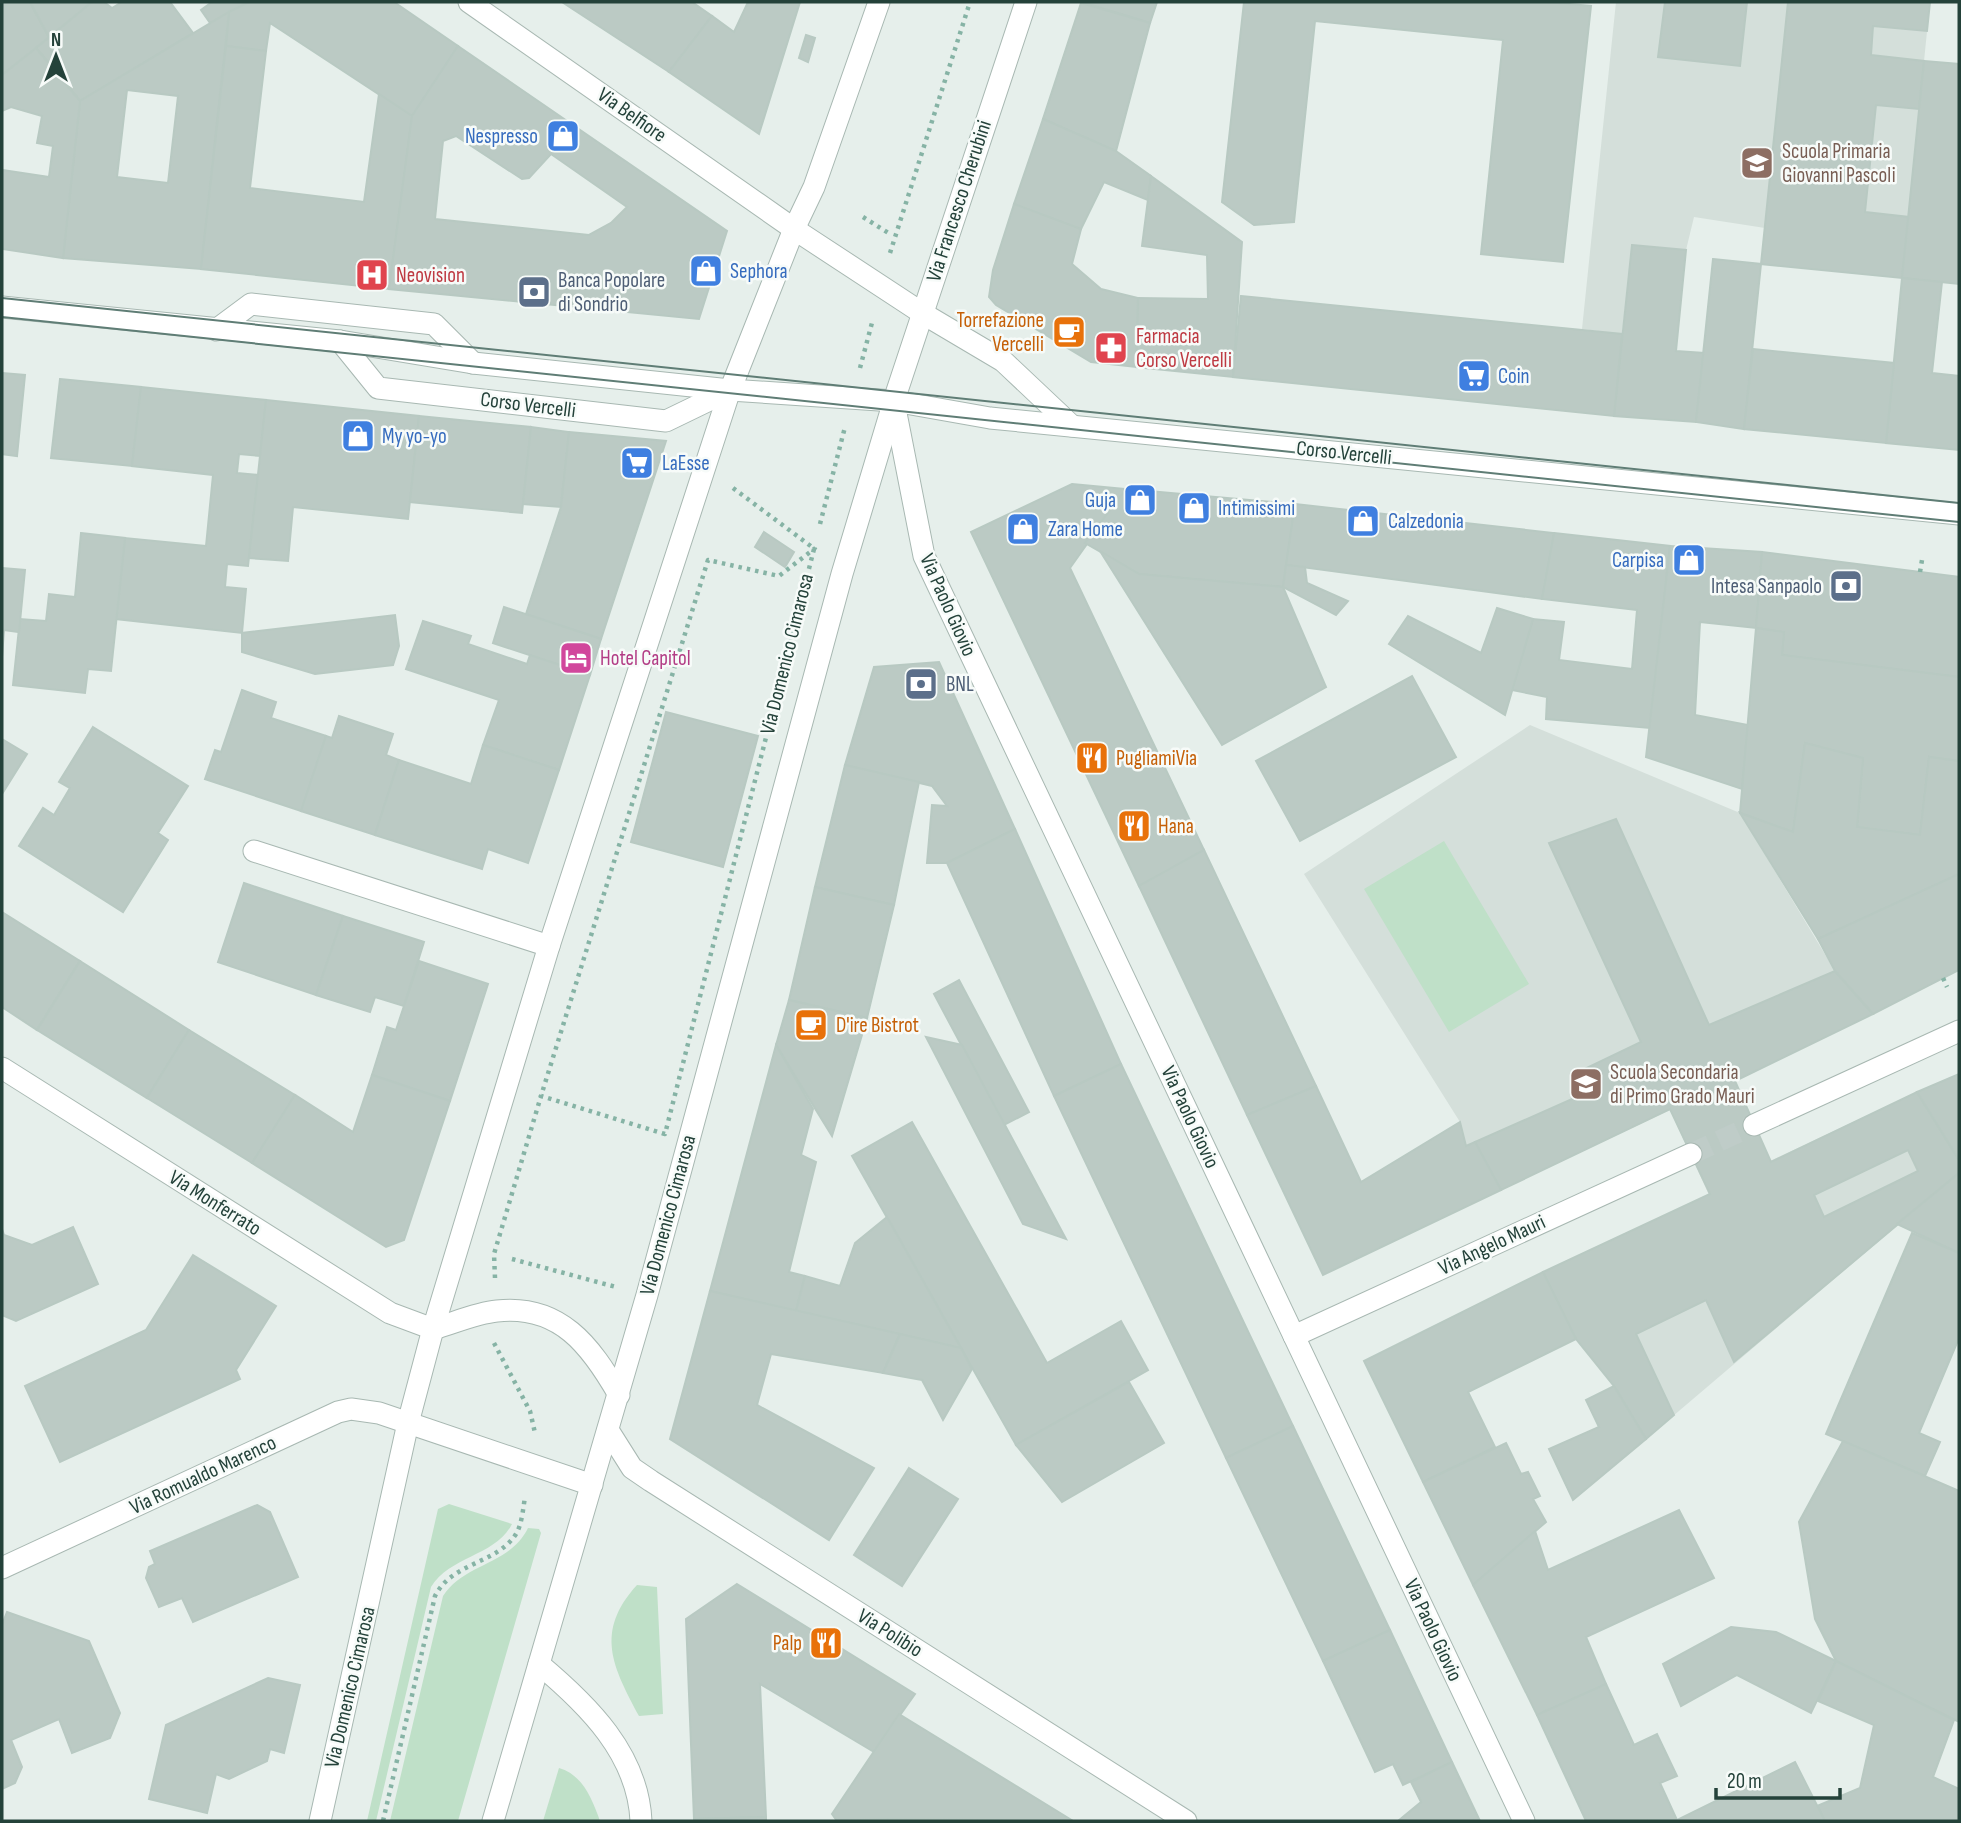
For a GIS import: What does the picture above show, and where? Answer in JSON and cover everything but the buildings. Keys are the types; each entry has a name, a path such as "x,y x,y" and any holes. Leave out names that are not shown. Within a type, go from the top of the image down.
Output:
{"street":[{"name":"Via Belfiore","path":"469,2 794,229 922,313 1003,361 1072,426"},
{"path":"730,390 794,229 814,187 879,2"},
{"name":"Via Francesco Cherubini","path":"894,401 1026,2"},
{"name":"Corso Vercelli","path":"216,330 251,304 434,324 473,363"},
{"name":"Corso Vercelli","path":"2,307 340,341 473,363 730,390 894,401 990,418 1959,513"},
{"name":"Corso Vercelli","path":"340,341 378,388 666,421 730,390"},
{"name":"Via Domenico Cimarosa","path":"320,1821 408,1423 433,1329 549,946 730,390"},
{"name":"Via Domenico Cimarosa","path":"493,1821 618,1395 814,670 894,401"},
{"name":"Via Paolo Giovio","path":"894,401 924,556 1524,1821"},
{"path":"254,851 549,946"},
{"path":"1754,1125 1959,1031"},
{"name":"Via Monferrato","path":"2,1068 390,1313 433,1329"},
{"name":"Via Angelo Mauri","path":"1294,1336 1691,1154"},
{"path":"433,1329 496,1311 540,1314 568,1328 596,1355 618,1395"},
{"name":"Via Romualdo Marenco","path":"2,1568 338,1412 351,1409 379,1413 592,1485"},
{"name":"Via Polibio","path":"608,1430 632,1468 651,1481 1186,1821"},
{"path":"539,1664 564,1685 618,1744 630,1771 640,1806 641,1821"}],"path":[{"path":"889,258 970,2"},
{"path":"863,218 890,234"},
{"path":"733,488 814,549 875,310"},
{"name":"Via Domenico Cimarosa","path":"814,549 665,1134 541,1096 708,561 779,576 814,549"},
{"path":"1920,572 1922,561"},
{"path":"1943,978 1947,987"},
{"path":"498,1243 541,1096"},
{"path":"512,1259 617,1287"},
{"path":"494,1341 500,1360 530,1411 535,1433"},
{"path":"383,1821 435,1596 443,1583 455,1573 511,1540 521,1519"}],"shaded area":[{"name":"Scuola Primaria Giovanni Pascoli","path":"1616,2 1930,2 1902,278 1761,264 1765,228 1694,217 1686,250 1632,245 1622,334 1582,329"},
{"name":"Scuola Secondaria di Primo Grado Mauri","path":"1530,725 1740,813 1835,971 1873,1014 1735,1081 1770,1161 1917,1092 1959,1160 1959,1173 1646,1439 1614,1386 1576,1339 1709,1195 1670,1110 1501,1190 1475,1142 1466,1146 1460,1122 1304,874"}],"green space":[{"path":"1444,841 1529,984 1449,1032 1364,889"},
{"path":"449,1504 512,1524 505,1535 495,1543 449,1569 431,1587 376,1821 367,1821 438,1509"},
{"path":"528,1528 539,1529 541,1533 458,1821 390,1821 443,1596 463,1577 510,1550"},
{"path":"637,1585 657,1587 663,1714 639,1716 622,1681 612,1650 616,1618"},
{"path":"559,1768 580,1782 590,1796 600,1821 543,1821"}],"tunnel":[{"path":"1691,1154 1754,1125"}],"tram line":[{"path":"2,298 1959,503"},
{"path":"2,317 1959,522"}],"place":[{"name":"Nespresso","path":"563,136"},
{"name":"Scuola Primaria Giovanni Pascoli","path":"1757,163"},
{"name":"Sephora","path":"706,271"},
{"name":"Neovision","path":"372,275"},
{"name":"Banca Popolare di Sondrio","path":"534,292"},
{"name":"Torrefazione Vercelli","path":"1069,332"},
{"name":"Farmacia Corso Vercelli","path":"1111,348"},
{"name":"Coin","path":"1474,376"},
{"name":"My yo-yo","path":"358,436"},
{"name":"LaEsse","path":"637,463"},
{"name":"Guja","path":"1140,500"},
{"name":"Intimissimi","path":"1194,508"},
{"name":"Calzedonia","path":"1363,521"},
{"name":"Zara Home","path":"1023,529"},
{"name":"Carpisa","path":"1689,560"},
{"name":"Intesa Sanpaolo","path":"1846,586"},
{"name":"Hotel Capitol","path":"576,658"},
{"name":"BNL","path":"921,684"},
{"name":"PugliamiVia","path":"1092,758"},
{"name":"Hana","path":"1134,826"},
{"name":"D'ire Bistrot","path":"811,1025"},
{"name":"Scuola Secondaria di Primo Grado Mauri","path":"1586,1084"},
{"name":"Palp","path":"826,1643"}]}
